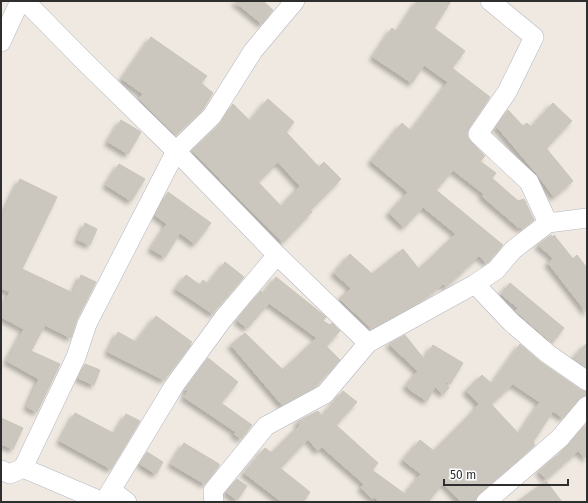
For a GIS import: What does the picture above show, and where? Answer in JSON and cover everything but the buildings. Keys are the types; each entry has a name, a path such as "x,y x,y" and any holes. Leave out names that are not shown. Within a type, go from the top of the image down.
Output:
{"street":[{"path":"1,42 20,1"},
{"path":"25,1 176,151 277,255 368,342"},
{"path":"1,470 10,474 23,468 76,357 87,324 176,151 212,116 253,51 295,1"},
{"path":"490,1 534,37 507,92 478,134 529,182 548,223"},
{"path":"214,502 213,491 266,426 325,394 368,342 475,284 496,270 513,250 548,223 587,218"},
{"path":"106,498 174,386 223,319 277,255"},
{"path":"475,284 511,322 548,354 587,381"},
{"path":"486,502 560,438 587,406"},
{"path":"23,468 106,498 126,502"}]}
